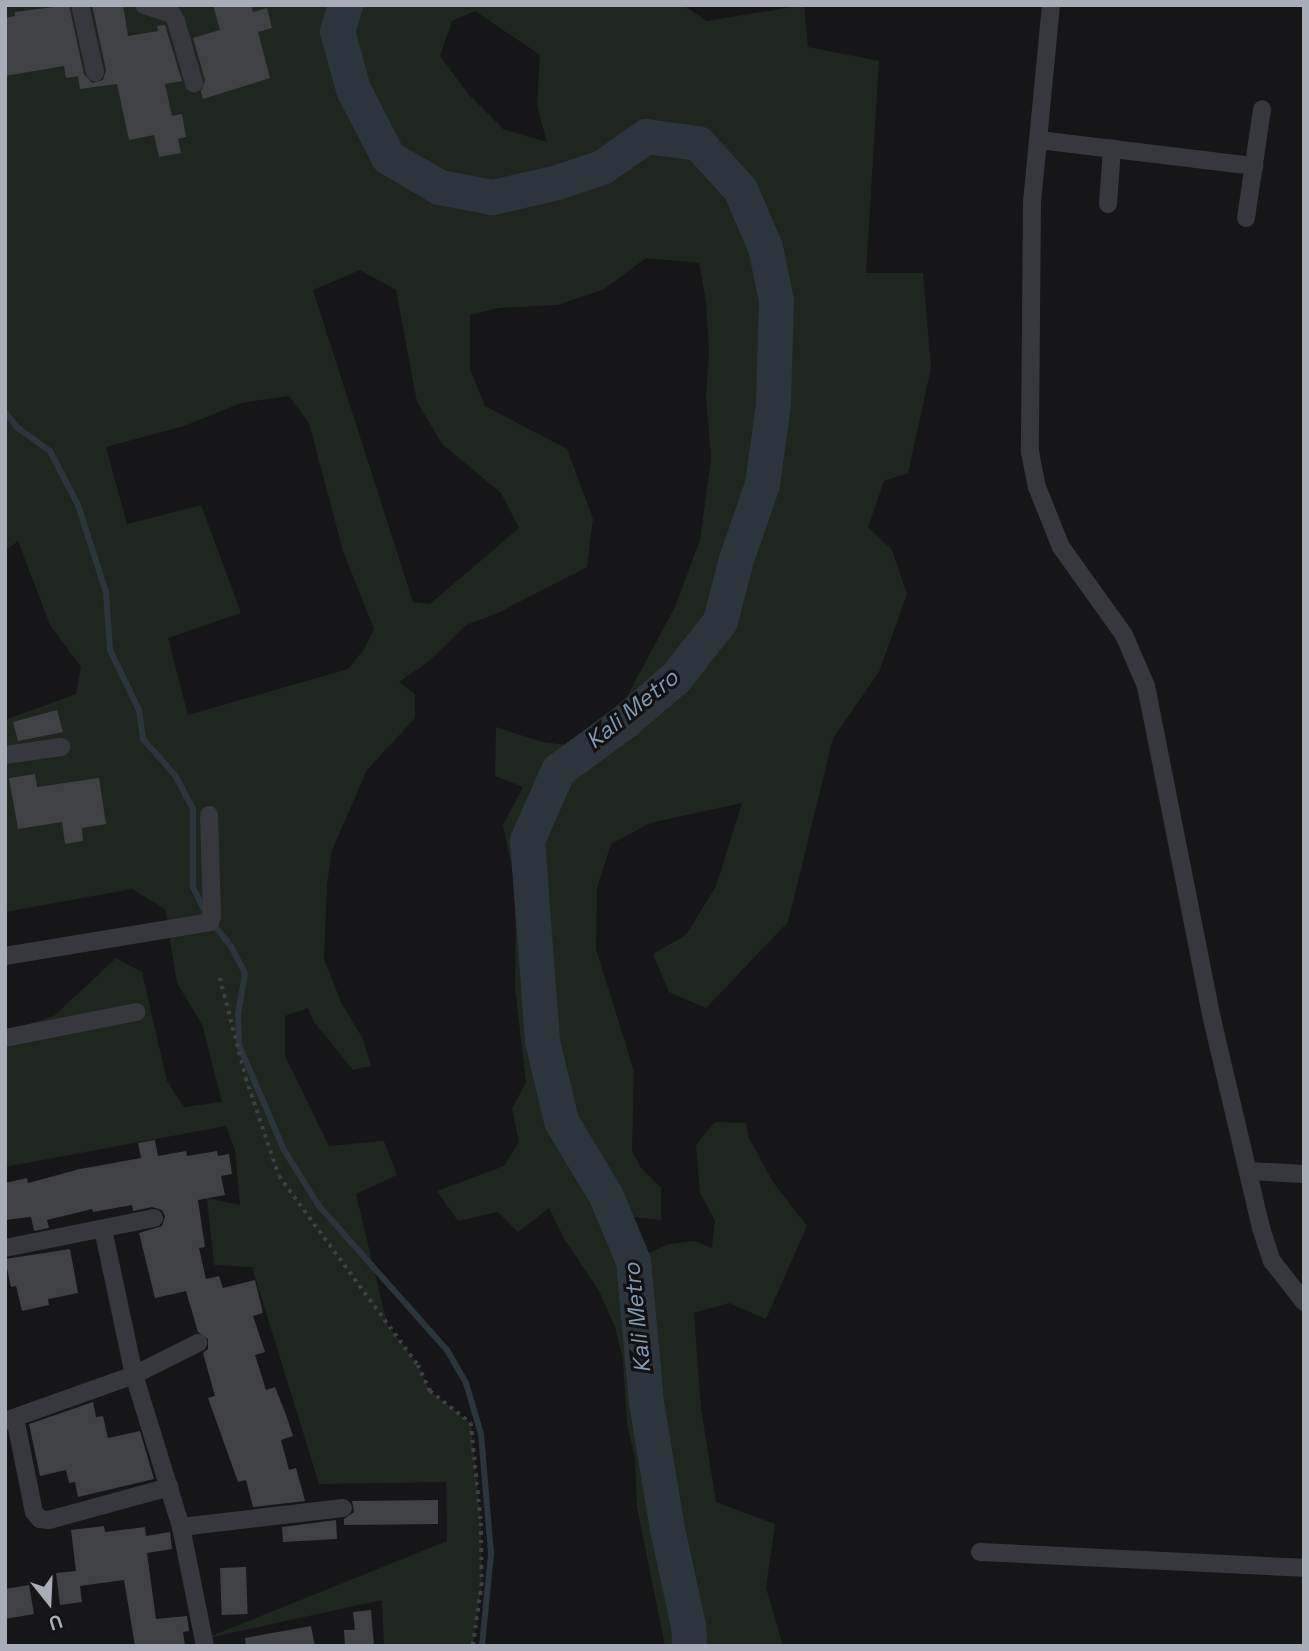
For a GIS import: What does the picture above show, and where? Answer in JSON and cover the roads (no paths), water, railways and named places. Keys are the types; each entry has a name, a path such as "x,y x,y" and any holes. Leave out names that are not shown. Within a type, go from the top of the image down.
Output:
{"street":[{"path":"80,5 95,72"},
{"path":"144,5 172,14 194,83"},
{"path":"1051,5 1032,202 1030,452 1037,487 1061,547 1124,635 1146,686 1212,1019 1248,1171 1272,1261 1304,1302"},
{"path":"1246,218 1262,109"},
{"path":"1039,139 1254,166"},
{"path":"1108,204 1112,148"},
{"path":"5,755 61,747"},
{"path":"5,956 209,922 212,916 209,816"},
{"path":"5,1038 136,1012"},
{"path":"1248,1171 1304,1174"},
{"path":"5,1248 154,1218"},
{"path":"103,1229 134,1375 181,1527 205,1646"},
{"path":"170,1487 49,1520 40,1519 34,1512 10,1420 134,1375 198,1343"},
{"path":"181,1527 343,1508"},
{"path":"980,1552 1304,1568"}],"waterway":[{"name":"Kali Metro","path":"345,5 337,31 353,89 388,157 439,187 492,197 557,182 602,167 646,136 698,143 740,189 765,247 776,300 773,404 762,484 736,559 720,621 675,678 625,721 558,770 527,840 542,1041 561,1121 606,1196 633,1261 646,1402 667,1529 688,1625 689,1646"},
{"path":"5,412 18,428 50,451 78,505 106,592 110,650 139,710 143,739 175,775 193,809 193,887 205,912"},
{"path":"213,924 231,946 245,974 238,1014 239,1045 284,1150 319,1206 447,1350 466,1383 481,1434 491,1554 482,1646"}]}
